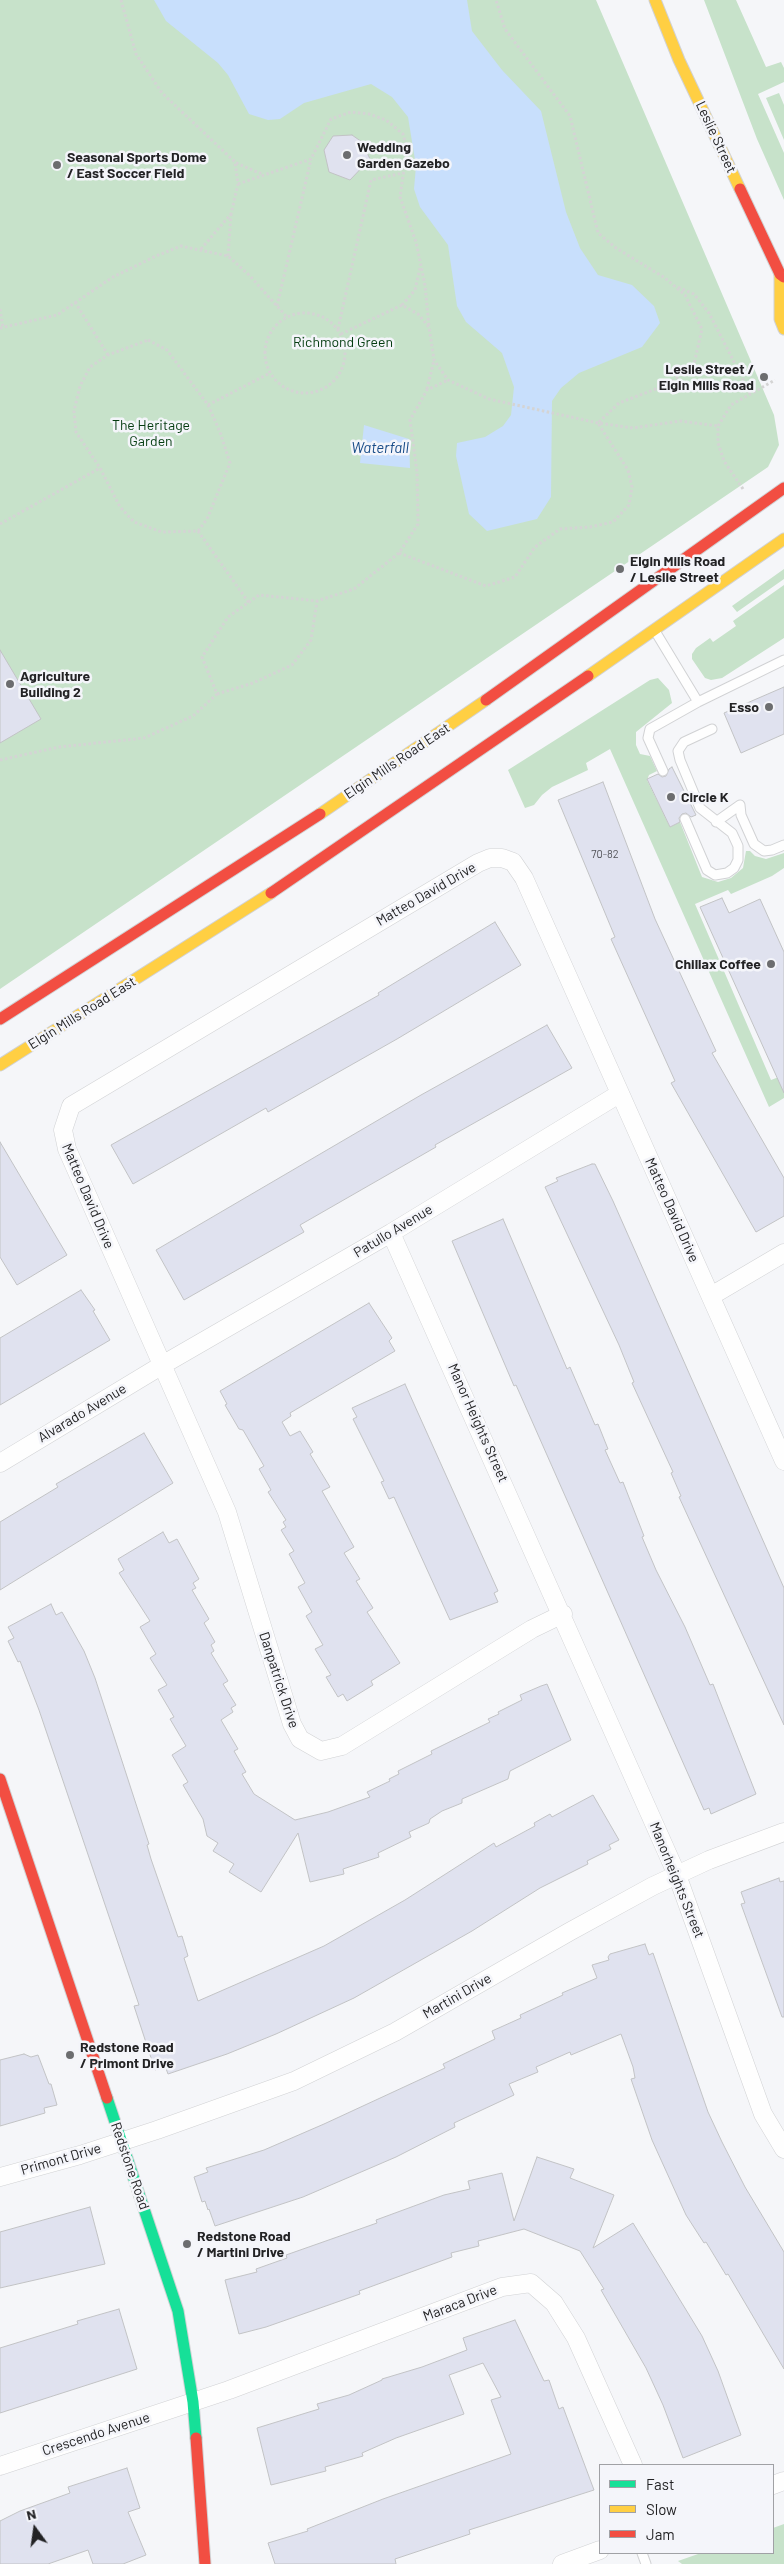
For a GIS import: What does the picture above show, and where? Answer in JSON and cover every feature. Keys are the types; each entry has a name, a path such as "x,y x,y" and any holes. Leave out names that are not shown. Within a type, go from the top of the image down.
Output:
{"main road":[{"name":"Leslie Street","path":"655,0 679,60 782,275 780,319 784,329"},
{"name":"Elgin Mills Road East","path":"0,1019 252,859 436,736 784,488"},
{"name":"Elgin Mills Road East","path":"0,1065 275,890 784,539"},
{"name":"Redstone Road","path":"0,1779 178,2311 194,2402 205,2564"}],"street":[{"name":"Matteo David Drive","path":"164,1364 145,1328 64,1138 65,1118 71,1106 478,863 490,858 502,858 513,862 519,869 784,1461"},
{"name":"Patullo Avenue","path":"164,1364 391,1233 619,1094"},
{"name":"Manor Heights Street","path":"391,1233 563,1614"},
{"path":"711,1296 784,1253"},
{"name":"Alvarado Avenue","path":"0,1463 164,1364"},
{"name":"Danpatrick Drive","path":"164,1364 227,1512 295,1732 306,1744 321,1751 342,1746 532,1629 563,1614"},
{"name":"Manorheights Street","path":"563,1614 677,1875 763,2114 784,2149"},
{"name":"Martini Drive","path":"122,2141 302,2077 395,2032 568,1932 677,1875 784,1832"},
{"name":"Primont Drive","path":"0,2177 122,2141"},
{"name":"Maraca Drive","path":"194,2402 502,2287 531,2283 554,2303 576,2338 633,2464"},
{"name":"Crescendo Avenue","path":"0,2466 194,2402"},
{"path":"562,2564 599,2550"}],"lane":[{"path":"654,630 671,661 698,702"},
{"path":"664,771 648,738 650,729 698,702 784,660"},
{"path":"685,820 707,870 715,875 727,873 734,868 738,860 738,846 732,833 700,808 678,751 684,742 712,729"},
{"path":"716,822 740,805 741,816 754,844 764,851 784,846"}],"path":[{"path":"121,0 136,54 162,93 235,162 262,174"},
{"path":"496,0 505,29 570,116 598,233 616,248 675,286 685,295 702,329 694,364 669,384 619,403 598,423"},
{"path":"217,694 202,658 228,617 259,595 317,601 354,589 399,553 418,524 417,472 410,420 427,390 434,360 425,285 416,242 400,198 407,148 403,134 386,120 370,114 351,112 330,119 311,158 277,306"},
{"path":"238,184 311,158"},
{"path":"228,256 231,214 238,184 235,162"},
{"path":"338,329 371,180 403,173"},
{"path":"201,249 231,214"},
{"path":"0,309 1,328 57,315 113,278 156,256 181,246 228,256 286,316"},
{"path":"341,334 402,305 414,290 420,267"},
{"path":"675,286 694,294 709,313 750,393"},
{"path":"75,302 108,355"},
{"path":"402,305 418,314 430,327"},
{"path":"315,314 326,318 341,334 344,343 345,359 340,373 329,386 315,393 298,394 282,387 268,374 264,347 270,332 286,316 315,314"},
{"path":"148,340 167,350 208,405 220,432 230,463 207,519 198,531 162,532 134,522 120,507 100,468 76,432 74,411 80,386 90,367 108,355 148,340"},
{"path":"434,360 448,380 489,398 598,423 633,428 680,421 718,426"},
{"path":"208,405 268,374"},
{"path":"427,390 448,380"},
{"path":"746,494 724,461 718,442 718,426 731,405 775,380"},
{"path":"399,553 486,586 515,577 535,547 560,529 590,527 613,522 629,505 632,486 628,470 598,423"},
{"path":"0,524 100,468"},
{"path":"198,531 249,603"},
{"path":"0,760 60,748 144,738 193,716 217,694 253,683 292,664 311,640 317,601"}],"green space":[{"name":"Richmond Green","path":"0,0 596,0 774,415 779,445 768,467 0,989"},
{"path":"704,0 736,0 766,67 781,62 784,68 784,82 758,94 784,153 784,200 757,139"},
{"path":"779,93 784,105 784,140 766,98"},
{"path":"784,569 784,579 737,612 732,606"},
{"path":"784,585 784,638 722,678 711,680 705,678 692,659 692,654 696,648 710,638 713,642 736,626 733,621"},
{"path":"658,678 669,690 672,703 636,732 636,745 640,754 650,756 657,771 649,775 647,780 670,827 680,822 702,877 718,882 731,878 743,868 746,851 766,859 784,853 784,868 772,876 731,894 728,890 695,904 771,1080 784,1075 784,1098 769,1107 610,749 586,763 588,770 552,787 534,805 525,808 508,770 650,680"},
{"path":"784,2524 784,2564 682,2564 678,2561 698,2554 774,2554 774,2528"}],"water":[{"path":"154,0 467,0 472,31 502,70 541,111 566,212 580,248 598,275 632,285 654,306 660,323 642,347 579,373 561,388 552,401 551,497 537,519 487,531 469,514 456,456 457,443 485,437 503,426 511,415 514,387 502,353 466,322 457,306 448,245 420,207 414,189 416,166 408,117 392,97 371,84 304,103 280,119 268,120 249,114 228,75 218,63 166,21"},
{"name":"Waterfall","path":"364,425 409,439 410,468 360,463"}],"building":[{"name":"Wedding Garden Gazebo","path":"352,135 362,142 370,159 350,180 329,172 324,150 333,136"},
{"name":"Agriculture Building 2","path":"0,650 41,719 0,743"},
{"path":"784,687 784,734 741,753 724,713"},
{"name":"Circle K","path":"672,767 696,815 691,817 686,813 682,814 679,818 680,822 670,827 647,779 658,774 662,777 666,776"},
{"path":"603,782 655,919 716,1051 712,1053 784,1178 784,1216 756,1232 671,1083 675,1081 611,939 615,937 558,800"},
{"path":"722,898 729,913 760,899 784,952 784,1093 700,907"},
{"path":"495,922 521,965 397,1039 268,1112 266,1108 133,1184 111,1145 379,995 378,993"},
{"path":"547,1025 572,1068 435,1145 436,1147 300,1225 304,1232 184,1300 156,1250 421,1095"},
{"path":"0,1142 67,1255 17,1285 0,1257"},
{"path":"595,1164 613,1201 784,1588 784,1725 679,1497 681,1496 671,1473 673,1472 632,1383 634,1382 619,1345 545,1187 558,1181 556,1178"},
{"path":"503,1219 567,1369 570,1367 595,1425 598,1424 608,1449 605,1450 620,1483 623,1482 644,1536 642,1537 656,1570 685,1627 710,1685 713,1684 756,1794 711,1814 709,1808 704,1810 516,1385 514,1386 452,1241"},
{"path":"81,1290 95,1310 93,1311 110,1340 0,1405 0,1338"},
{"path":"369,1303 392,1338 389,1341 395,1351 290,1413 291,1416 282,1422 290,1436 300,1431 313,1452 310,1454 330,1487 322,1491 354,1547 344,1553 360,1579 356,1581 373,1608 367,1612 400,1663 371,1681 373,1685 347,1701 343,1694 338,1697 326,1677 331,1675 315,1649 323,1645 306,1616 312,1612 298,1587 305,1583 289,1554 294,1551 281,1530 286,1527 283,1522 286,1520 268,1492 271,1490 259,1469 264,1466 243,1430 239,1429 225,1405 227,1404 220,1391"},
{"path":"405,1384 498,1591 494,1593 498,1602 450,1620 394,1497 389,1499 381,1482 384,1481 353,1419 357,1417 352,1408"},
{"path":"144,1433 173,1483 0,1590 0,1522 58,1487 56,1484"},
{"path":"163,1532 169,1543 177,1539 199,1579 193,1583 196,1588 192,1590 209,1619 204,1623 215,1642 211,1645 214,1651 211,1653 228,1681 223,1684 236,1705 231,1708 233,1712 221,1720 238,1749 234,1751 246,1772 242,1774 254,1794 295,1820 328,1812 370,1797 367,1792 390,1781 389,1779 399,1774 398,1771 432,1754 431,1751 490,1722 488,1719 499,1714 498,1712 522,1700 520,1695 547,1684 571,1740 510,1771 508,1779 462,1799 462,1803 442,1811 430,1819 429,1823 409,1832 411,1837 378,1853 379,1857 343,1869 344,1874 310,1882 298,1833 261,1892 229,1872 234,1864 213,1851 218,1843 207,1836 203,1819 183,1785 188,1782 172,1755 186,1746 170,1719 174,1717 158,1690 167,1685 150,1658 156,1654 140,1627 150,1621 119,1573 124,1570 118,1559"},
{"path":"51,1604 56,1615 62,1612 84,1651 95,1678 149,1844 147,1845 151,1859 178,1937 182,1936 188,1956 184,1958 198,2001 324,1946 405,1900 494,1843 496,1847 535,1826 534,1823 550,1814 552,1817 593,1795 619,1840 609,1845 611,1849 587,1861 588,1864 540,1888 472,1931 354,1998 227,2054 168,2074 165,2066 155,2070 134,2006 139,2005 39,1710 20,1661 18,1662 8,1641 14,1638 8,1627"},
{"path":"779,1878 780,1882 784,1881 784,2017 782,2017 741,1904 745,1903 741,1892"},
{"path":"645,1944 649,1955 653,1953 708,2112 745,2187 784,2252 784,2369 728,2274 726,2275 706,2242 704,2243 686,2215 652,2140 631,2079 635,2078 633,2067 621,2034 571,2055 570,2052 536,2067 538,2072 509,2084 514,2095 454,2123 455,2127 396,2157 303,2197 215,2226 205,2201 202,2202 194,2177 208,2172 206,2168 264,2150 445,2068 443,2064 495,2039 492,2031 521,2018 520,2015 563,1995 562,1993 597,1978 592,1965 609,1960 610,1954"},
{"path":"24,2054 31,2057 38,2055 49,2084 51,2084 57,2105 44,2108 45,2113 0,2126 0,2060"},
{"path":"537,2157 574,2169 570,2178 614,2195 593,2248 633,2223 702,2336 718,2371 741,2435 683,2458 663,2405 646,2368 601,2290 604,2289 580,2251 524,2229 478,2241 479,2246 451,2253 452,2257 359,2291 360,2294 266,2327 239,2334 225,2280 257,2272 256,2269 287,2258 286,2255 377,2223 376,2220 444,2195 470,2189 468,2181 502,2173 514,2221"},
{"path":"90,2207 105,2264 0,2288 0,2232"},
{"path":"119,2309 137,2369 0,2413 0,2348 78,2324 77,2321"},
{"path":"515,2320 544,2381 549,2380 559,2409 563,2407 594,2490 469,2530 470,2534 395,2559 396,2564 275,2564 268,2543 308,2531 307,2529 383,2499 511,2454 491,2400 501,2397 483,2363 449,2375 464,2414 396,2438 362,2453 363,2456 325,2467 326,2471 271,2485 257,2428 319,2409 317,2404 349,2395 382,2379 422,2367 467,2350 463,2338"},
{"path":"127,2468 140,2508 128,2512 146,2555 123,2564 93,2564 88,2550 48,2564 0,2564 0,2521 20,2511 70,2493 68,2487"}],"traffic: fast":[{"path":"107,2098 178,2311 193,2402 196,2438"}],"traffic: slow":[{"path":"655,0 679,60 740,189"},
{"path":"780,274 780,319 784,329"},
{"path":"588,676 784,539"},
{"path":"320,814 486,700"},
{"path":"0,1065 271,893"}],"traffic: jam":[{"path":"740,189 780,274 784,277"},
{"path":"486,700 784,488"},
{"path":"271,893 588,676"},
{"path":"0,1019 320,814"},
{"path":"0,1779 107,2098"},
{"path":"196,2438 205,2564"}],"place":[{"name":"Wedding Garden Gazebo","path":"347,155"},
{"name":"Seasonal Sports Dome / East Soccer Field","path":"57,165"},
{"name":"Leslie Street / Elgin Mills Road","path":"764,377"},
{"name":"Elgin Mills Road / Leslie Street","path":"620,569"},
{"name":"Agriculture Building 2","path":"10,684"},
{"name":"Esso","path":"769,707"},
{"name":"Circle K","path":"671,797"},
{"name":"Chillax Coffee","path":"771,964"},
{"name":"Redstone Road / Primont Drive","path":"70,2055"},
{"name":"Redstone Road / Martini Drive","path":"187,2244"}],"park label":[{"name":"The Heritage Garden","path":"151,434"}]}
